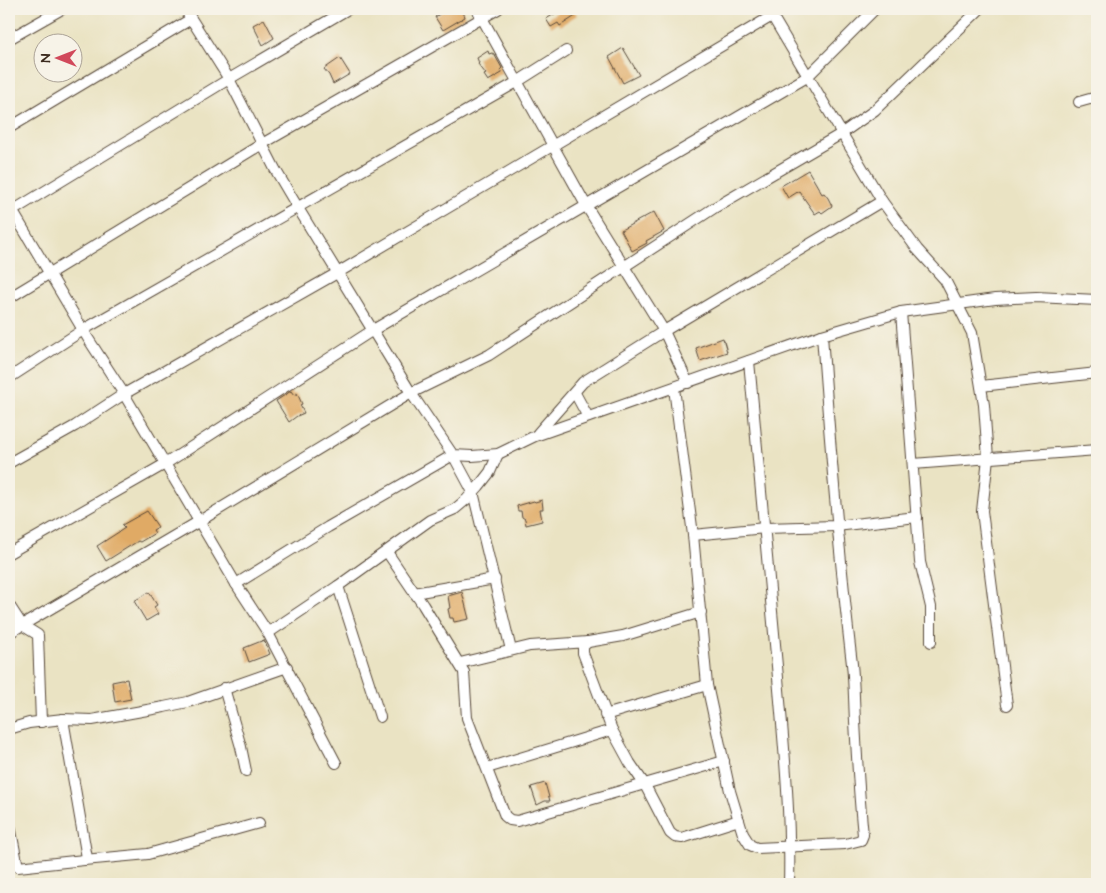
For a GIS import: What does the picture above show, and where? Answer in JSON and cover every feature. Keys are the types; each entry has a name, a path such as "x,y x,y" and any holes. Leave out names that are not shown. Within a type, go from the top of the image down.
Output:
{"street":[{"path":"9,39 62,9"},
{"path":"185,9 229,79 262,144 298,208 339,272 411,393 453,455 473,492 511,650"},
{"path":"336,763 268,632 198,522 124,394 10,210 348,9"},
{"path":"476,9 587,207 664,331 688,383"},
{"path":"9,298 262,144 498,9"},
{"path":"9,553 165,464 373,330 808,77 875,9"},
{"path":"9,633 198,522 411,393 489,354 714,208 841,134 875,110 980,9"},
{"path":"9,463 75,426 124,394 339,272 770,12 882,201 917,249 945,280 972,333 984,405 988,458 982,511 1007,705"},
{"path":"9,128 191,19"},
{"path":"9,378 83,330 298,208 566,52"},
{"path":"1078,102 1097,97"},
{"path":"536,436 583,382 664,331 882,201"},
{"path":"236,584 328,526 453,455 498,454 536,436 822,334 901,312 995,299 1036,297 1097,300"},
{"path":"901,312 920,562 931,607 931,642"},
{"path":"674,388 693,535 707,685 743,834 750,845 757,848 845,844 861,840 863,838 857,784 852,666 836,526 822,334"},
{"path":"749,361 785,761 790,847 789,884"},
{"path":"981,386 1097,374"},
{"path":"575,393 588,417"},
{"path":"913,464 1097,450"},
{"path":"268,632 338,586 430,520 455,509 490,472 498,454"},
{"path":"693,535 765,528 836,526 917,517"},
{"path":"386,552 451,653 460,663 464,672 467,718 505,816 510,820 517,821 724,761"},
{"path":"414,593 495,579"},
{"path":"338,586 380,717"},
{"path":"9,605 22,625 38,635 41,722"},
{"path":"460,663 530,646 588,642 623,636 700,612"},
{"path":"588,642 583,646 583,652 605,715 630,763 645,785 670,834 682,838 739,820"},
{"path":"9,729 63,719 92,720 188,702 287,667"},
{"path":"605,715 707,685"},
{"path":"224,688 246,772"},
{"path":"63,719 87,854 87,858 84,860"},
{"path":"487,768 612,730"},
{"path":"9,821 18,867 148,854 259,823"}],"building":[{"path":"447,9 462,9 465,17 443,30 435,17"},
{"path":"563,9 573,9 577,15 560,26 558,23 551,27 546,19"},
{"path":"264,19 274,38 263,45 253,25"},
{"path":"623,48 639,75 623,83 609,57"},
{"path":"488,51 489,54 494,54 502,68 500,70 502,73 488,81 484,75 486,74 478,64 477,58"},
{"path":"340,58 350,74 333,84 324,69"},
{"path":"808,170 822,194 824,193 832,206 822,213 820,211 815,214 799,191 788,198 781,186"},
{"path":"654,212 664,231 632,251 621,230"},
{"path":"723,338 727,352 700,361 696,348"},
{"path":"291,391 294,395 297,393 304,413 289,422 276,401"},
{"path":"542,500 543,509 540,509 542,521 526,525 525,519 522,517 521,511 518,511 517,506"},
{"path":"147,511 158,527 153,530 155,533 106,561 97,546 125,528 122,525"},
{"path":"149,592 157,605 154,607 158,614 146,621 134,601"},
{"path":"462,592 469,619 454,622 453,618 450,618 448,596"},
{"path":"264,640 270,654 249,662 244,648"},
{"path":"127,679 131,699 115,702 112,682"},
{"path":"545,783 550,801 537,805 531,787"}]}
